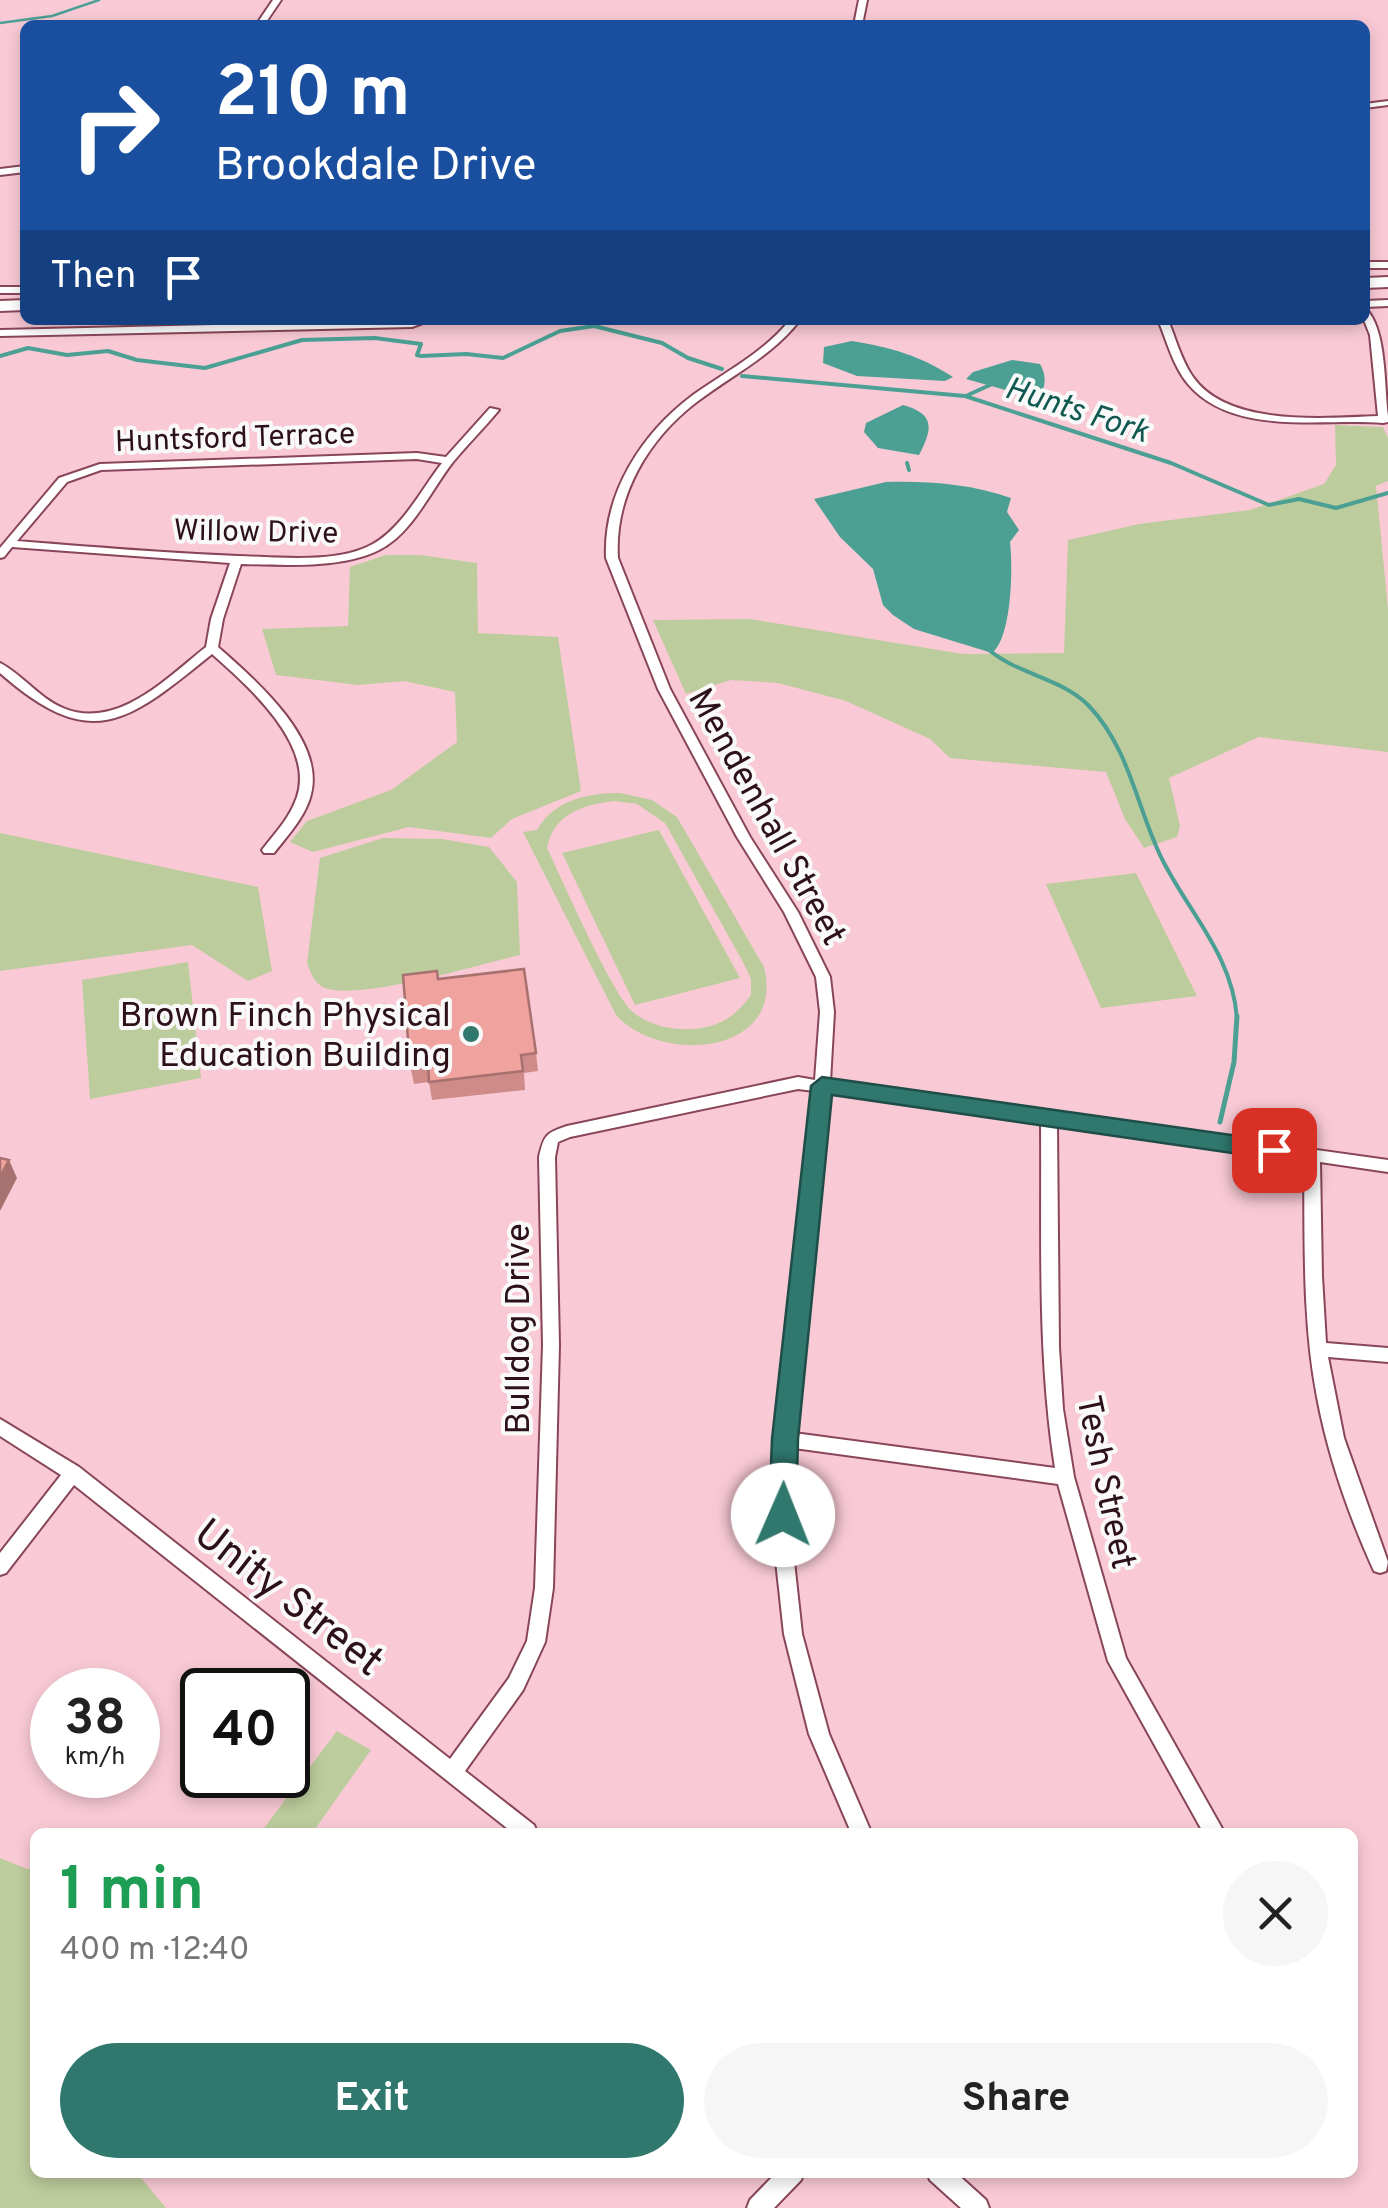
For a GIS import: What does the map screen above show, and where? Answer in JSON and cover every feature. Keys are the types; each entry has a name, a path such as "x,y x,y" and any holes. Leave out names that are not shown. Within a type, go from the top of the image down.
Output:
{"street":[{"path":"1165,325 1192,384 1226,405 1267,417 1386,420 1370,323"},
{"path":"0,332 360,325"},
{"name":"Mendenhall Street","path":"790,325 768,348 690,402 666,424 626,485 608,539 664,689 744,838 791,912 822,977 827,1012 822,1086 785,1439 783,1543 793,1634 819,1734 859,1828"},
{"name":"Willow Drive","path":"10,544 333,562 373,550 398,528 494,410"},
{"name":"Huntsford Terrace","path":"0,555 62,480 100,467 417,456 449,461"},
{"path":"0,667 37,702 74,718 96,718 133,707 212,648 217,618 237,559"},
{"path":"212,648 264,693 299,751 307,786 295,818 270,850"},
{"name":"Bulldog Drive","path":"452,1772 516,1684 536,1642 544,1588 551,1344 546,1157 550,1139 567,1132 798,1083 822,1086"},
{"path":"822,1086 1388,1166"},
{"name":"Tesh Street","path":"1049,1116 1051,1347 1054,1409 1064,1477 1118,1661 1212,1828"},
{"path":"1312,1156 1313,1258 1325,1394 1336,1439 1380,1565"},
{"path":"1320,1349 1388,1355"},
{"name":"Unity Street","path":"0,1427 73,1473 521,1828"},
{"path":"785,1439 1064,1477"},
{"path":"0,1568 73,1473"},
{"path":"758,2208 787,2178"},
{"path":"945,2178 978,2208"}],"shaded area":[{"path":"852,341 905,353 953,377 945,381 857,376 823,363 824,347"},
{"path":"1012,360 1040,364 1045,382 1038,399 966,379 973,372"},
{"path":"903,405 921,413 928,423 919,455 878,448 864,432 866,423"},
{"path":"1335,425 1383,427 1388,438 1388,481 1376,486 1388,609 1388,752 1259,737 1169,778 1180,826 1177,837 1144,848 1125,819 1106,772 950,758 930,739 846,701 778,683 731,680 686,694 653,620 750,619 963,654 1064,653 1068,540 1139,524 1250,510 1324,484 1336,465"},
{"path":"886,482 950,484 1011,498 1007,512 1019,530 1010,542 1011,584 1004,632 992,653 914,629 893,615 883,605 873,569 840,537 814,499"},
{"path":"386,555 477,563 478,633 558,637 581,791 512,819 491,838 409,827 313,852 290,842 307,821 391,790 457,742 455,692 404,681 358,685 276,675 262,629 348,626 350,567"},
{"path":"608,793 652,800 677,817 764,967 766,996 757,1018 739,1034 716,1043 662,1041 636,1031 616,1015 523,832 537,830 562,805","holes":["615,801 637,804 665,823 751,979 751,995 733,1014 711,1026 670,1028 634,1013 601,962 547,848 556,826 572,813"]},
{"path":"659,830 740,978 635,1005 562,853"},
{"path":"0,833 258,887 272,971 248,981 192,945 0,971"},
{"path":"383,838 442,839 489,847 517,882 520,955 364,990 342,991 318,984 307,963 320,858"},
{"path":"1136,873 1197,996 1101,1008 1046,884"},
{"path":"188,962 201,1078 90,1099 82,980"},
{"path":"337,1731 371,1750 316,1828 264,1828 287,1798 310,1798 310,1767"},
{"path":"0,1858 30,1869 30,2178 141,2178 166,2208 0,2208"}],"building":[{"name":"Brown Finch Physical Education Building","path":"524,969 536,1053 521,1055 523,1071 429,1082 428,1063 410,1065 403,975 437,971 438,979"},
{"path":"0,1158 9,1160 0,1177"}],"waterway":[{"path":"22,20 52,16 99,0"},
{"path":"0,23 20,20"},
{"name":"Hunts Fork","path":"0,356 28,348 67,355 108,351 137,360 205,368 302,340 375,338 421,344 417,355 421,356 466,354 503,358 560,331 594,326 662,343 688,358 722,369"},
{"name":"Hunts Fork","path":"742,376 965,396 1171,463 1269,505 1299,499 1336,508 1388,493"},
{"path":"968,395 990,385"},
{"path":"907,463 909,470"},
{"path":"989,650 1078,697 1103,723 1124,760 1162,859 1219,955 1234,996 1237,1018"},
{"path":"1220,1122 1234,1062 1237,1018"}],"place":[{"name":"Brown Finch Physical Education Building","path":"471,1034"}],"route":[{"path":"783,1515 785,1439 822,1086 1274,1150"}]}
